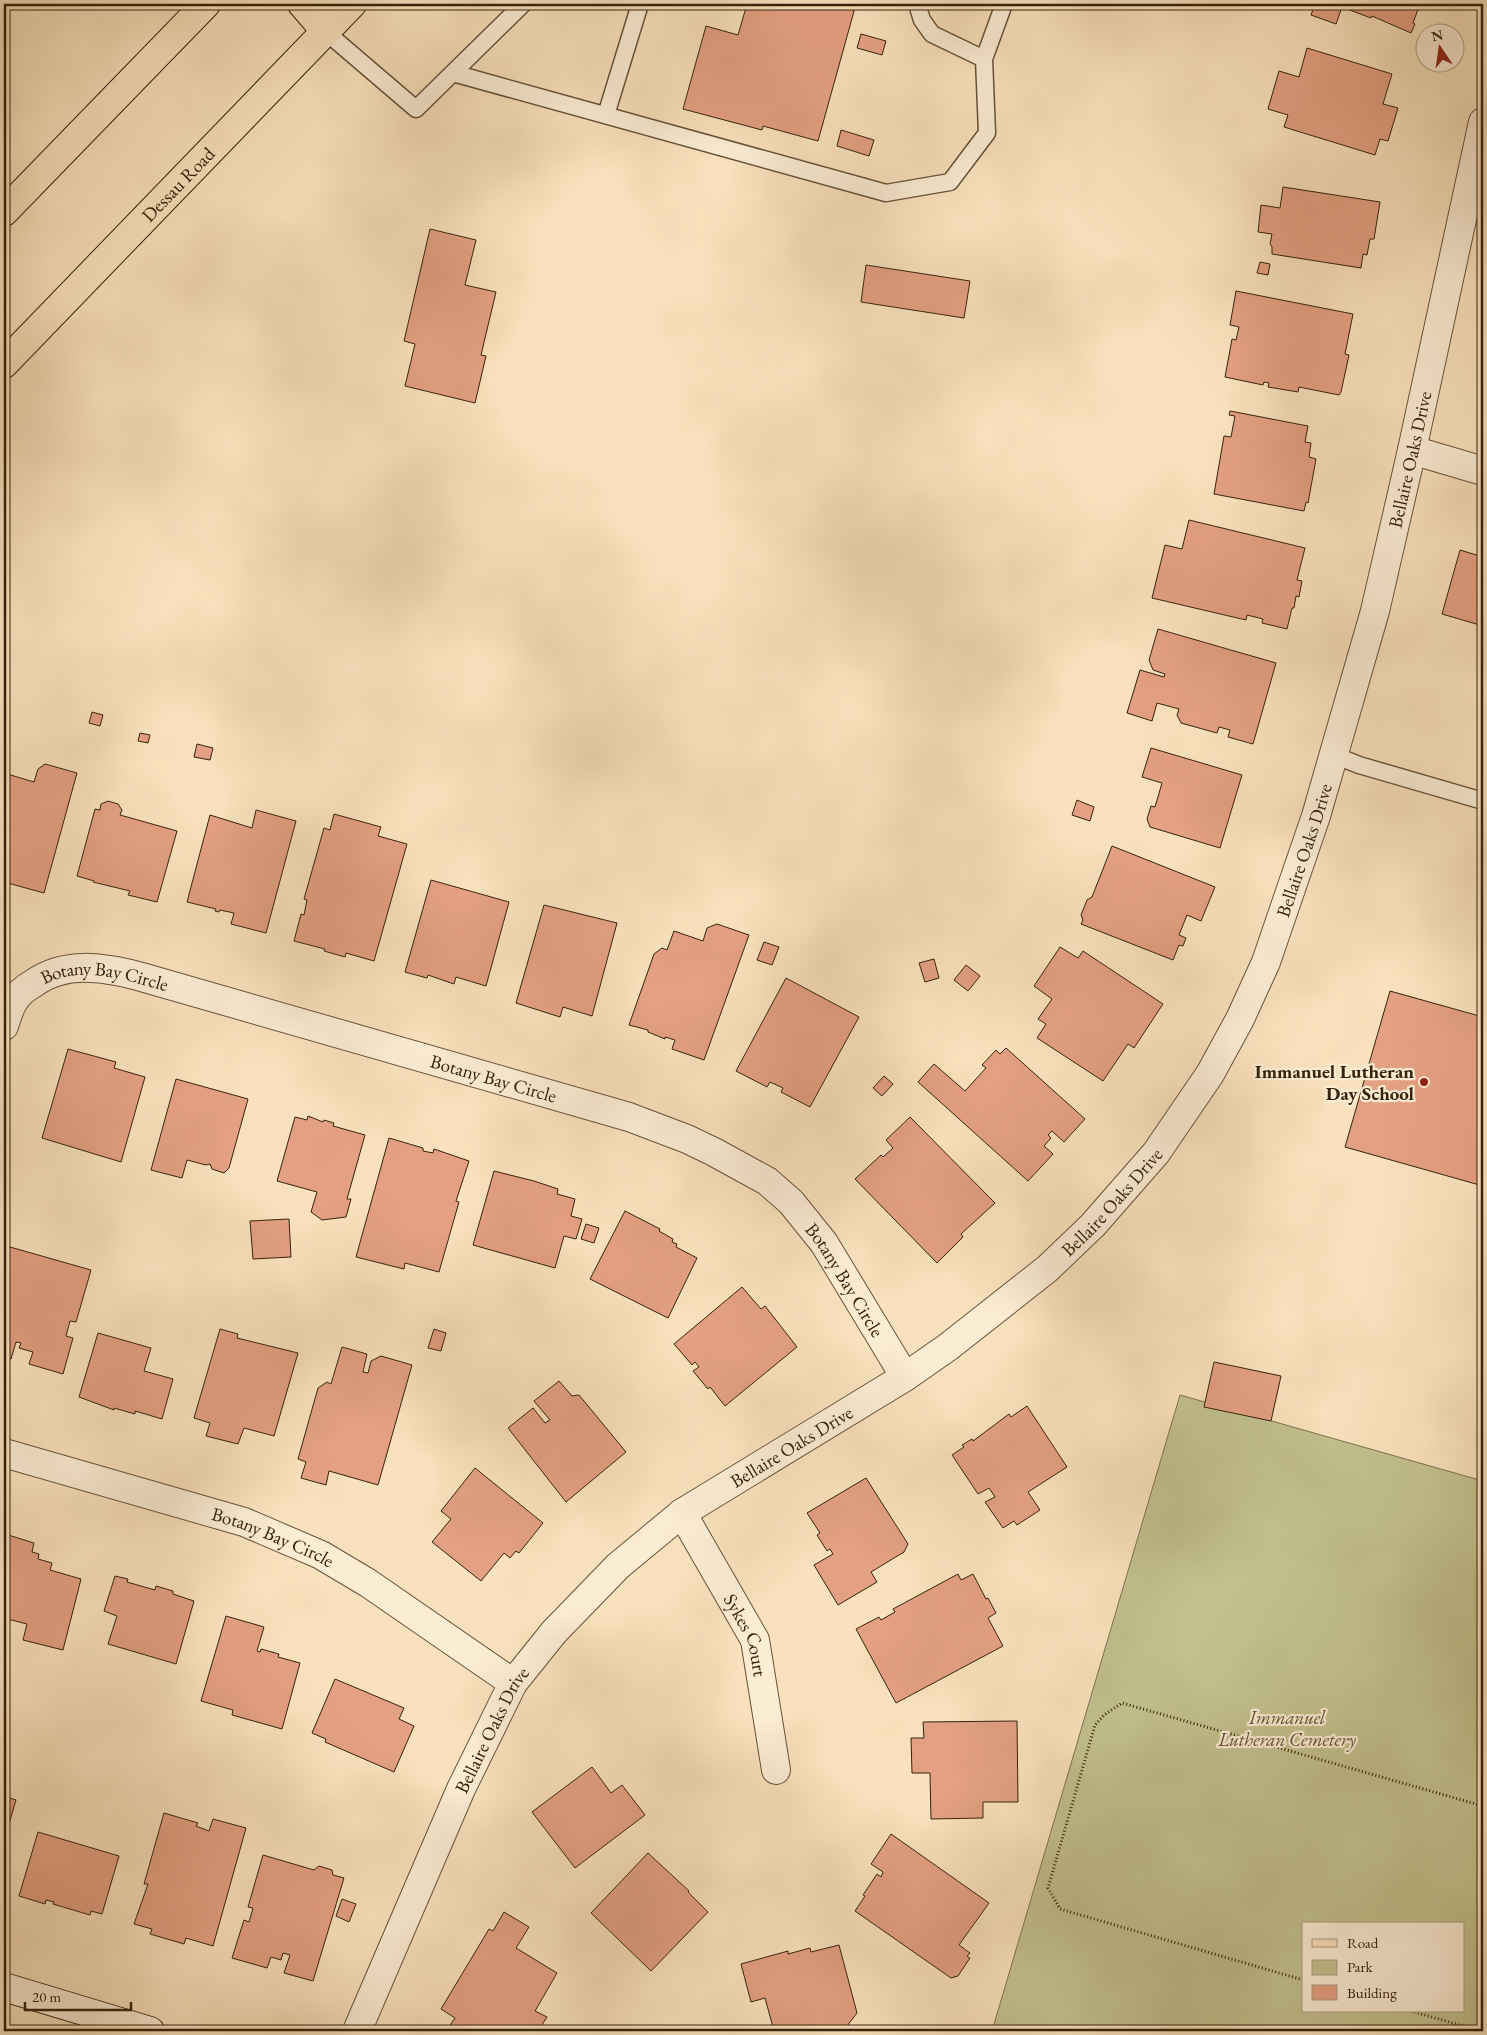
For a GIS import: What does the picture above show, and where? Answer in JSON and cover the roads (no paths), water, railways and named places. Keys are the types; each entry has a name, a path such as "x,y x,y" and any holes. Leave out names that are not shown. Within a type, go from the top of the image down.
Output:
{"main road":[{"path":"4,212 206,4"},
{"path":"302,4 326,32"},
{"name":"Dessau Road","path":"4,364 352,4"}],"street":[{"name":"Bellaire Oaks Drive","path":"358,2031 461,1789 513,1683 554,1632 618,1566 682,1513 905,1377 948,1347 1047,1269 1093,1225 1156,1153 1210,1074 1240,1019 1266,962 1316,816 1334,755 1375,611 1483,122"},
{"path":"1412,450 1483,471"},
{"name":"Botany Bay Circle","path":"4,1026 14,1000 28,986 46,974 64,969 110,969 629,1117 687,1139 768,1182 791,1202 824,1243 905,1377"},
{"name":"Botany Bay Circle","path":"4,1453 244,1522 321,1554 368,1583 513,1683"},
{"name":"Sykes Court","path":"682,1513 755,1640 776,1770"},
{"path":"4,1987 150,2031"}],"lane":[{"path":"326,32 416,109 523,4"},
{"path":"606,115 640,4"},
{"path":"917,4 922,20 932,34 984,60"},
{"path":"453,73 886,193 950,182 987,133 984,60 1004,4"},
{"path":"1334,755 1359,765 1483,801"}],"place":[{"name":"Immanuel Lutheran Day School","path":"1424,1082"}],"park label":[{"name":"Immanuel Lutheran Cemetery","path":"1287,1728"}]}
